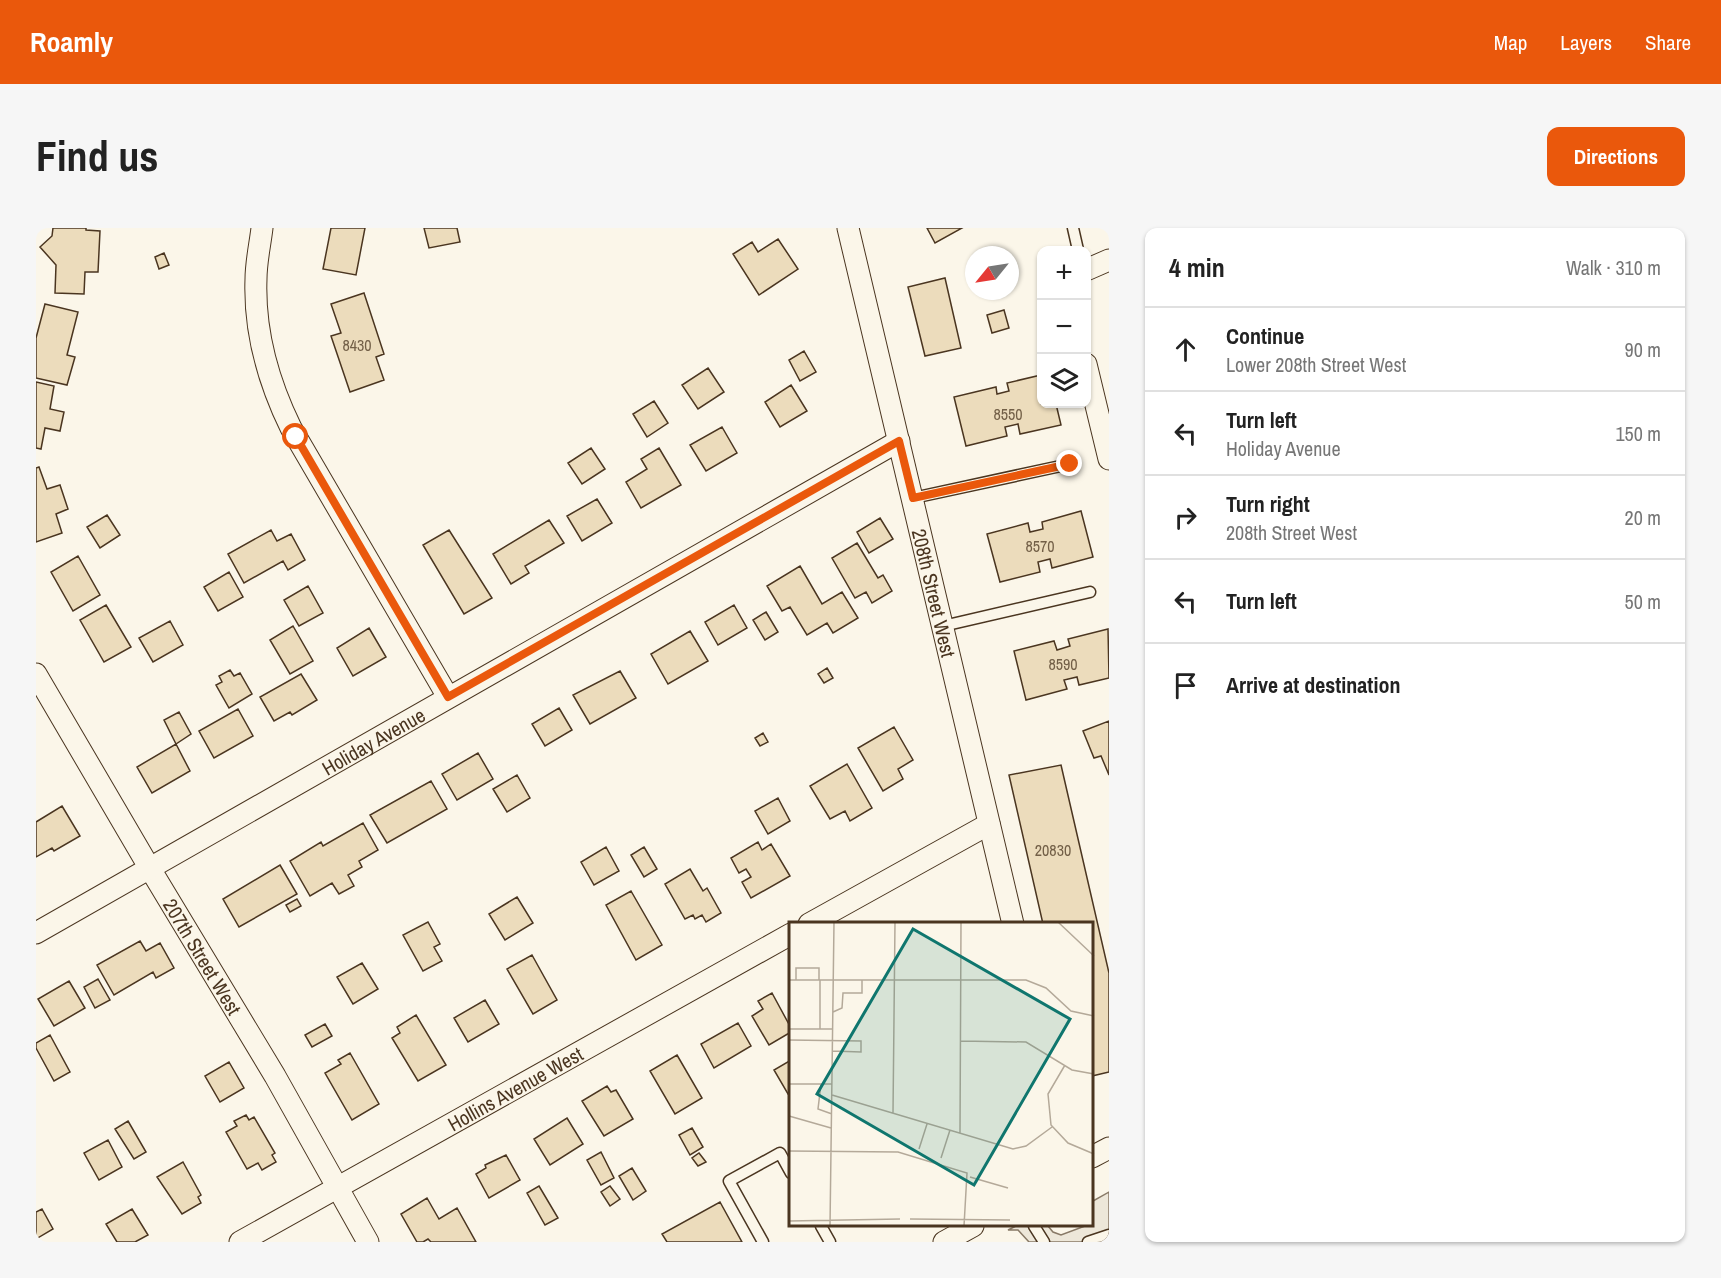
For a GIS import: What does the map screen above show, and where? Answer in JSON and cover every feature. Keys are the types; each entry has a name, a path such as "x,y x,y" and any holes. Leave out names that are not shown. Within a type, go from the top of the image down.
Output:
{"street":[{"path":"262,228 256,278 258,323 262,352 277,400 296,437 448,697"},
{"name":"208th Street West","path":"848,228 1012,922"},
{"path":"1091,268 1109,260"},
{"path":"1091,385 1109,459"},
{"name":"Holiday Avenue","path":"36,933 899,441"},
{"name":"207th Street West","path":"36,674 275,1076 368,1242"},
{"path":"813,922 989,824"},
{"name":"Hollins Avenue West","path":"240,1242 789,935"},
{"path":"1094,1156 1109,1148"},
{"path":"944,1242 971,1227"}],"lane":[{"path":"1073,228 1077,246"},
{"path":"913,498 1070,464"},
{"path":"943,626 1090,592"},
{"path":"763,1242 729,1181 780,1153 789,1169"},
{"path":"822,1227 830,1242"},
{"path":"1035,1227 1044,1242"},
{"path":"1088,1242 1109,1235"}],"shaded area":[{"path":"1109,1192 1109,1242 1029,1242 1018,1230 1008,1230 1014,1227 1049,1227 1053,1232 1061,1235 1082,1227 1094,1227 1094,1200"}],"building":[{"path":"53,228 86,228 86,230 100,231 98,272 85,272 84,294 55,293 56,265 40,247 52,236"},
{"path":"331,228 365,228 356,275 323,269"},
{"path":"424,228 457,228 460,242 429,248"},
{"path":"927,228 962,228 935,243"},
{"path":"778,239 798,269 759,295 733,254 752,242 758,252"},
{"path":"164,253 169,265 159,269 155,257"},
{"path":"945,278 961,348 925,356 908,287"},
{"path":"364,293 384,354 376,357 384,380 350,392 331,336 341,333 331,304"},
{"path":"45,304 78,312 67,355 75,357 67,385 36,378 36,338"},
{"path":"1004,310 1009,328 992,333 987,315"},
{"path":"804,351 816,372 800,381 789,360"},
{"path":"708,368 724,392 698,409 682,385"},
{"path":"1037,376 1037,408 1057,408 1061,425 1020,434 1018,424 1005,427 1007,436 966,446 954,397 996,387 997,394 1009,391 1007,383"},
{"path":"36,382 54,386 50,409 64,412 60,431 45,428 41,449 36,448"},
{"path":"791,385 807,411 780,427 765,402"},
{"path":"654,401 668,423 647,437 633,414"},
{"path":"722,427 737,453 706,471 690,445"},
{"path":"591,448 605,469 582,484 568,463"},
{"path":"659,448 681,485 641,508 626,482 647,469 641,459"},
{"path":"39,467 47,489 60,485 68,509 56,514 62,533 36,542 36,468"},
{"path":"597,499 612,523 582,541 567,516"},
{"path":"1081,511 1093,557 1052,568 1050,559 1038,562 1040,572 1000,582 987,534 1028,523 1030,532 1043,529 1042,522"},
{"path":"107,515 120,535 100,548 87,527"},
{"path":"880,518 893,539 869,553 857,532"},
{"path":"549,520 564,543 525,566 529,573 511,584 493,554"},
{"path":"271,530 277,541 291,534 305,560 288,570 283,561 244,583 228,554"},
{"path":"449,530 492,598 464,614 423,545"},
{"path":"857,543 878,578 883,575 892,591 872,603 866,592 855,598 832,558"},
{"path":"78,556 100,595 73,611 51,572"},
{"path":"800,566 822,604 842,592 858,618 833,633 827,623 807,635 790,607 782,611 767,586"},
{"path":"229,572 243,597 218,611 204,587"},
{"path":"308,586 323,613 299,626 284,600"},
{"path":"106,605 131,647 104,662 80,620"},
{"path":"734,605 747,628 718,645 705,622"},
{"path":"766,612 778,632 765,640 753,620"},
{"path":"170,621 183,645 153,662 139,638"},
{"path":"293,626 313,661 290,674 270,640"},
{"path":"369,628 386,657 353,676 337,648"},
{"path":"1108,629 1109,678 1079,685 1077,677 1064,680 1067,689 1026,700 1014,651 1054,641 1057,650 1070,646 1068,639"},
{"path":"690,631 708,661 668,684 651,654"},
{"path":"827,668 833,678 824,683 818,674"},
{"path":"230,670 234,676 240,673 252,694 229,708 216,685 222,682 219,676"},
{"path":"620,671 636,698 590,724 573,695"},
{"path":"301,674 317,700 292,715 290,712 274,721 260,697"},
{"path":"559,708 572,730 545,746 532,724"},
{"path":"238,709 253,736 214,758 199,731"},
{"path":"179,712 191,734 176,744 164,720"},
{"path":"1109,721 1109,775 1101,756 1094,758 1083,731"},
{"path":"894,727 913,760 898,769 903,779 883,791 858,748"},
{"path":"763,733 768,742 760,746 755,738"},
{"path":"176,744 190,771 152,793 137,767"},
{"path":"478,753 493,779 457,800 442,774"},
{"path":"847,764 872,808 850,821 845,811 830,819 810,786"},
{"path":"1061,765 1109,973 1109,1072 1094,1076 1094,922 1043,922 1009,775"},
{"path":"517,775 530,798 507,812 493,789"},
{"path":"431,781 447,809 387,843 370,815"},
{"path":"778,798 790,821 768,834 755,811"},
{"path":"62,806 80,836 54,851 52,848 36,857 36,822"},
{"path":"363,823 378,850 359,861 362,867 348,875 354,886 339,894 332,883 310,896 290,861 321,842 323,846"},
{"path":"758,842 762,850 771,844 790,876 751,898 742,882 751,877 746,869 739,873 731,858"},
{"path":"606,847 619,871 594,885 581,862"},
{"path":"644,847 657,869 644,877 631,855"},
{"path":"280,865 297,894 239,927 223,899"},
{"path":"690,869 703,891 707,888 721,913 706,922 702,915 695,919 693,915 685,919 665,884"},
{"path":"631,891 662,945 636,960 606,905"},
{"path":"517,897 533,923 505,940 489,914"},
{"path":"297,899 301,906 290,912 286,905"},
{"path":"428,922 440,944 434,947 442,961 423,971 403,935"},
{"path":"140,941 146,951 160,943 174,968 156,978 153,972 114,995 97,965"},
{"path":"532,955 557,1000 533,1014 507,969"},
{"path":"362,963 378,989 353,1004 337,977"},
{"path":"98,979 110,1000 95,1008 84,987"},
{"path":"69,981 85,1008 54,1026 38,999"},
{"path":"772,993 789,1024 789,1033 769,1045 752,1016 763,1009 758,1001"},
{"path":"485,1000 499,1024 468,1042 454,1018"},
{"path":"416,1015 446,1065 418,1081 392,1038 400,1033 397,1027"},
{"path":"738,1023 751,1046 714,1068 701,1044"},
{"path":"325,1024 332,1036 312,1047 305,1035"},
{"path":"50,1035 70,1072 54,1081 36,1048 36,1043"},
{"path":"350,1053 379,1104 352,1120 325,1073 341,1064 338,1060"},
{"path":"677,1055 702,1098 675,1114 650,1071"},
{"path":"789,1061 788,1094 774,1070"},
{"path":"229,1062 244,1088 220,1102 205,1076"},
{"path":"607,1086 611,1092 616,1090 633,1119 604,1136 582,1101"},
{"path":"246,1115 249,1120 254,1117 275,1153 272,1155 276,1162 262,1170 258,1163 247,1169 226,1132 237,1126 234,1121"},
{"path":"567,1118 583,1144 550,1165 534,1139"},
{"path":"128,1121 146,1152 134,1159 115,1129"},
{"path":"692,1128 703,1147 690,1155 679,1135"},
{"path":"108,1140 122,1167 99,1180 84,1153"},
{"path":"601,1152 614,1178 601,1185 587,1160"},
{"path":"699,1153 706,1162 698,1166 692,1158"},
{"path":"506,1155 520,1180 489,1198 476,1174 486,1168 485,1165"},
{"path":"183,1162 201,1195 198,1197 201,1203 182,1214 157,1177"},
{"path":"632,1168 646,1191 633,1200 619,1176"},
{"path":"539,1186 558,1218 545,1225 527,1193"},
{"path":"610,1186 620,1199 610,1206 601,1192"},
{"path":"427,1198 439,1219 457,1208 476,1242 431,1242 428,1239 417,1242 401,1214"},
{"path":"720,1202 742,1242 667,1242 662,1234"},
{"path":"42,1209 53,1229 36,1239 36,1212"},
{"path":"132,1209 148,1235 135,1242 117,1242 106,1224"}],"route":[{"path":"296,437 448,697 899,441 913,498 1070,464"}]}
